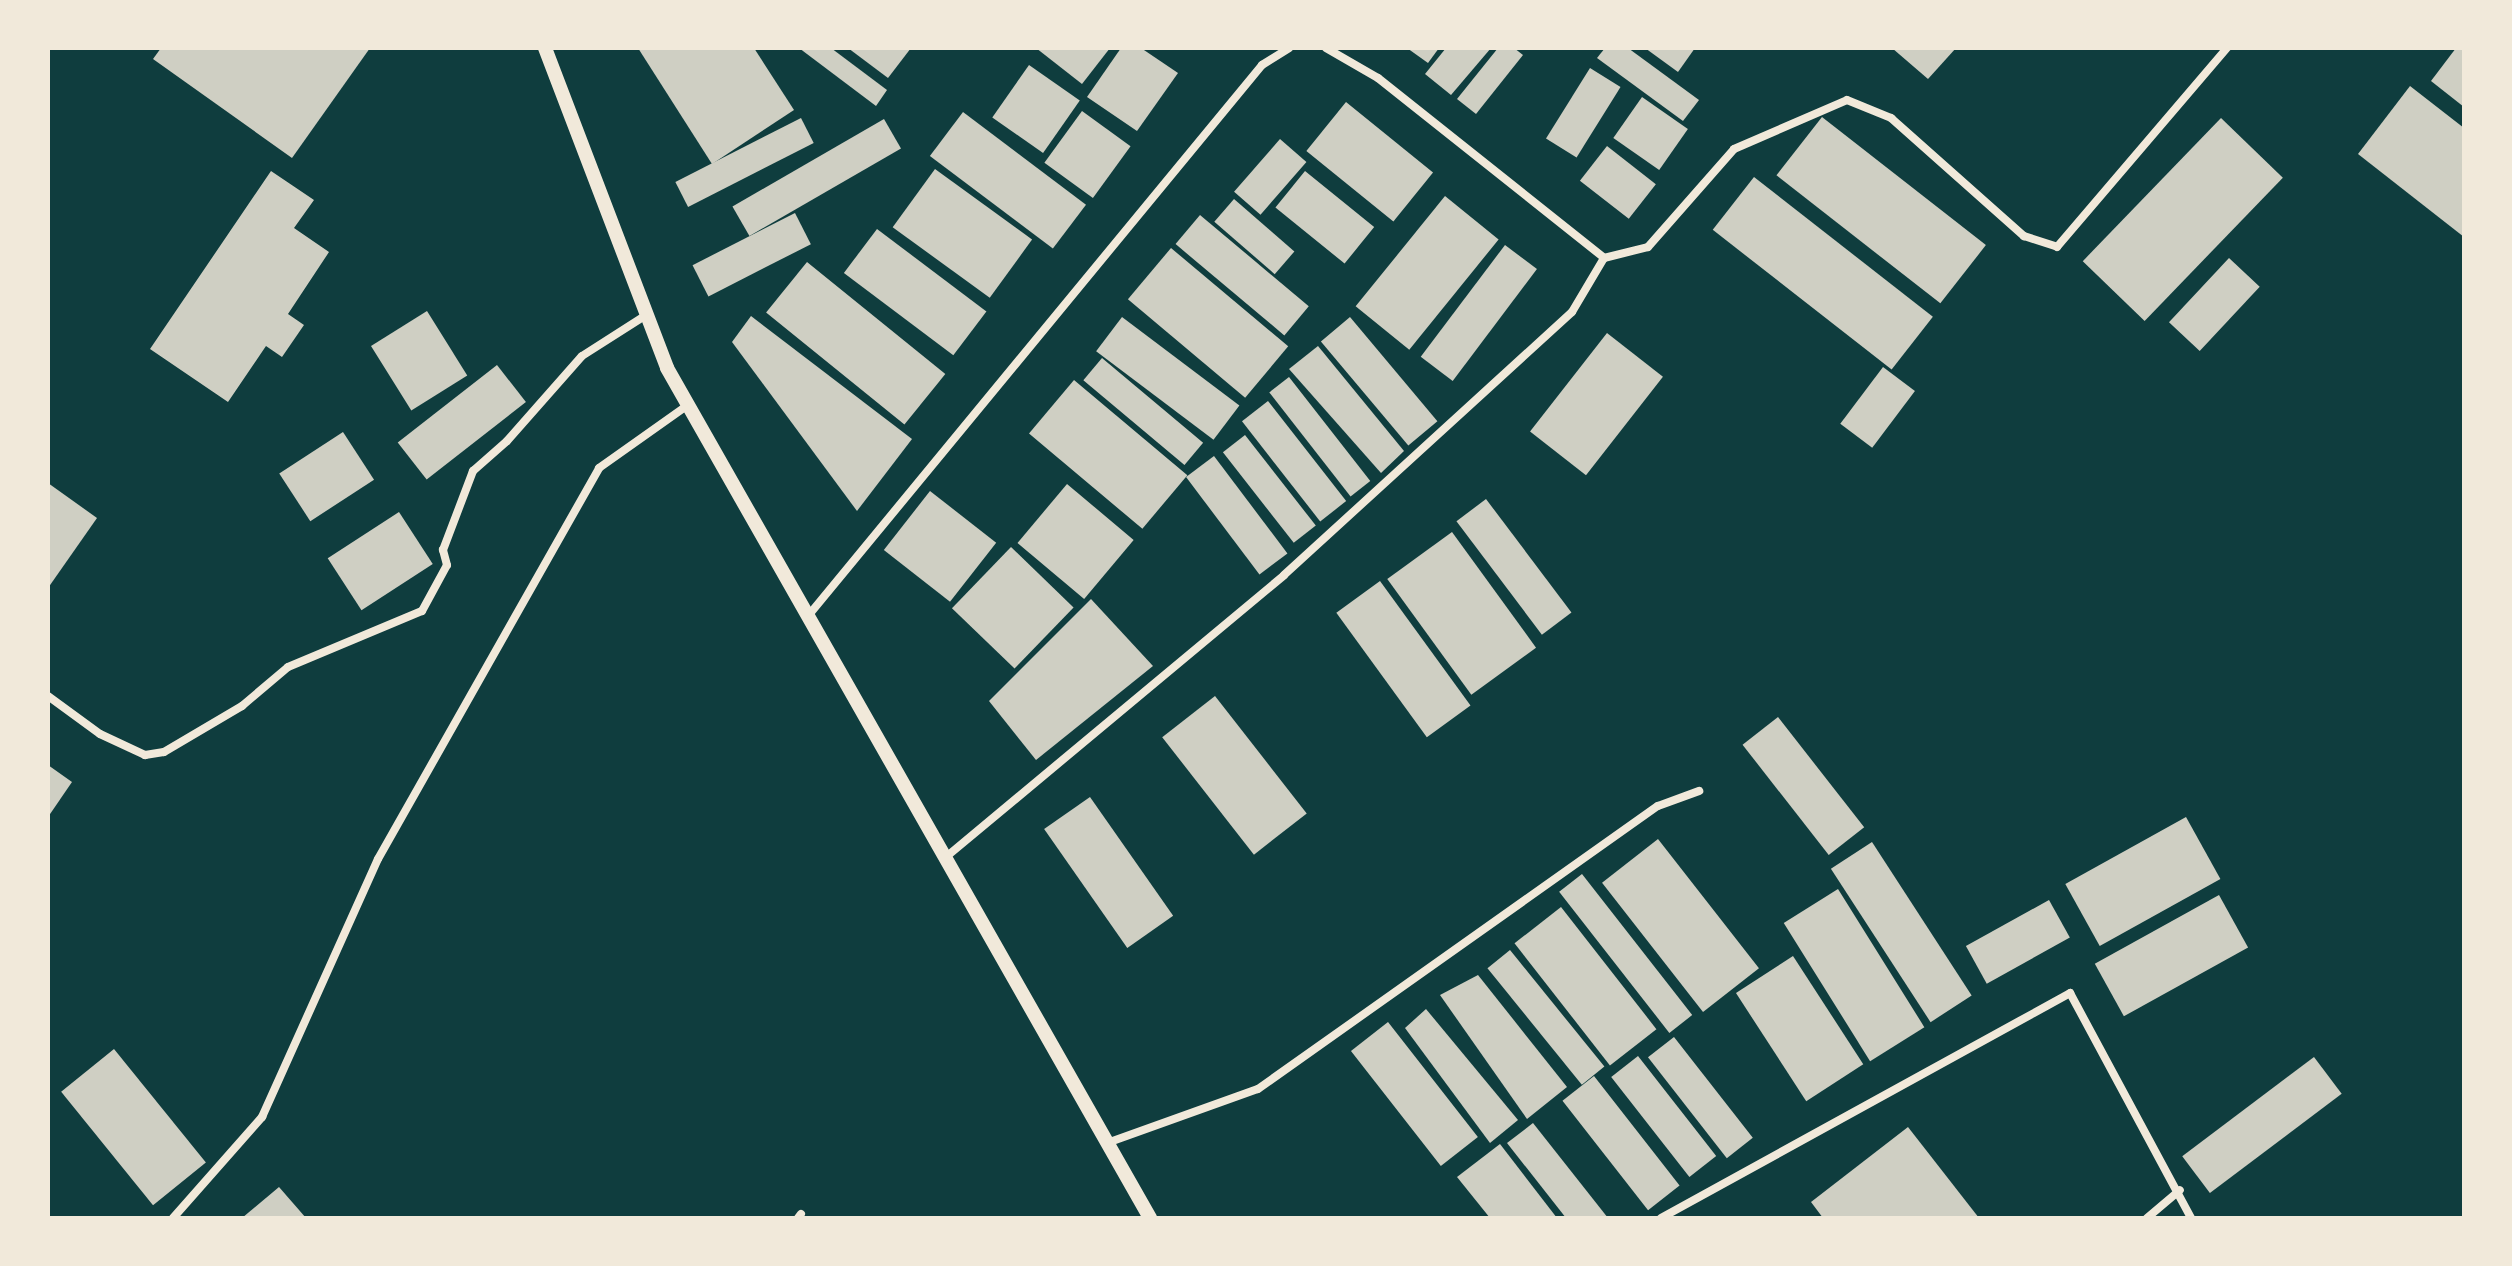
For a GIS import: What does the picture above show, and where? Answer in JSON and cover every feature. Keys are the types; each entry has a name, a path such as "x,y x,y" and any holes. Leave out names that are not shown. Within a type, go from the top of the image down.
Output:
{"street":[{"path":"545,48 646,315 688,405 1150,1218"},
{"path":"808,616 1262,65 1289,48"},
{"path":"1326,48 1378,78 1604,258"},
{"path":"946,857 1284,575 1572,312 1604,258 1648,247 1734,149 1847,100 1891,118 2024,236 2057,247 2227,48"},
{"path":"48,696 100,734 145,755 164,752 242,706 288,667 422,611 447,565 443,550 473,471 507,441 582,356 646,315"},
{"path":"173,1218 262,1117 378,859 599,468 688,405"},
{"path":"1107,1143 1258,1089 1658,806 1699,791"},
{"path":"1661,1218 2070,993 2180,1190 2191,1218"},
{"path":"2147,1218 2180,1190"}],"building":[{"path":"161,48 370,48 292,158 153,59"},
{"path":"638,48 754,48 794,110 712,164"},
{"path":"799,48 831,48 887,90 876,106"},
{"path":"848,48 911,48 888,78"},
{"path":"1036,48 1110,48 1082,84"},
{"path":"1121,48 1141,48 1178,73 1137,131 1087,97"},
{"path":"1407,48 1439,48 1428,63"},
{"path":"1446,48 1491,48 1451,95 1425,74"},
{"path":"1498,48 1514,48 1523,55 1476,114 1457,99"},
{"path":"1605,48 1628,48 1699,100 1683,121 1597,58"},
{"path":"1645,48 1695,48 1678,72"},
{"path":"1892,48 1956,48 1928,79"},
{"path":"2456,48 2464,48 2464,107 2431,81"},
{"path":"1029,65 1080,101 1043,153 992,117"},
{"path":"1590,68 1621,87 1577,157 1546,138"},
{"path":"2410,86 2464,128 2464,237 2358,154"},
{"path":"1642,97 1688,129 1659,170 1613,138"},
{"path":"1346,102 1433,172 1393,221 1306,151"},
{"path":"1082,111 1131,146 1093,198 1044,163"},
{"path":"963,112 1086,205 1053,249 930,156"},
{"path":"1822,117 1986,245 1940,303 1776,175"},
{"path":"801,118 814,143 688,207 675,182"},
{"path":"2221,118 2283,178 2145,321 2083,261"},
{"path":"884,119 901,148 749,236 732,206"},
{"path":"1280,139 1306,162 1260,215 1234,192"},
{"path":"1607,146 1656,184 1629,219 1580,181"},
{"path":"935,169 1032,240 990,298 893,227"},
{"path":"271,171 314,200 294,228 329,252 288,314 304,325 282,357 266,346 228,402 150,349"},
{"path":"1305,171 1374,227 1345,264 1275,208"},
{"path":"1754,177 1933,317 1892,370 1713,230"},
{"path":"1445,196 1499,239 1409,350 1356,306"},
{"path":"1234,199 1294,251 1275,274 1214,222"},
{"path":"795,213 811,244 708,296 693,265"},
{"path":"1200,215 1309,306 1284,335 1176,244"},
{"path":"877,229 986,311 953,355 844,273"},
{"path":"1505,245 1537,269 1453,381 1421,357"},
{"path":"1171,248 1288,346 1245,398 1128,299"},
{"path":"2229,258 2260,287 2200,351 2169,322"},
{"path":"807,262 945,374 904,425 766,313"},
{"path":"427,311 467,375 411,410 371,346"},
{"path":"751,316 912,439 857,511 732,342"},
{"path":"1122,317 1239,405 1214,440 1096,351"},
{"path":"1350,317 1437,421 1408,446 1321,341"},
{"path":"1607,333 1663,377 1586,475 1530,432"},
{"path":"1318,346 1404,451 1381,473 1289,369"},
{"path":"1102,358 1203,443 1184,465 1083,380"},
{"path":"497,365 526,402 427,480 398,443"},
{"path":"1883,367 1915,391 1872,448 1840,424"},
{"path":"1289,377 1370,481 1351,496 1269,392"},
{"path":"1074,380 1187,475 1142,529 1029,434"},
{"path":"1268,401 1346,501 1320,521 1242,421"},
{"path":"343,432 374,480 310,521 279,473"},
{"path":"1245,435 1316,526 1294,543 1223,452"},
{"path":"1214,456 1287,553 1259,574 1186,477"},
{"path":"48,483 97,518 48,588"},
{"path":"1067,484 1134,540 1084,599 1018,543"},
{"path":"930,491 996,543 950,602 884,550"},
{"path":"1486,499 1571,612 1542,635 1456,521"},
{"path":"399,512 433,564 361,610 328,558"},
{"path":"1452,532 1536,648 1471,695 1387,579"},
{"path":"1011,547 1074,607 1015,669 952,608"},
{"path":"1380,581 1471,706 1427,737 1336,613"},
{"path":"1091,599 1153,666 1036,760 989,701"},
{"path":"1215,696 1307,813 1254,855 1162,737"},
{"path":"1778,717 1864,827 1829,855 1743,745"},
{"path":"48,765 72,782 48,817"},
{"path":"1090,797 1173,916 1127,948 1044,829"},
{"path":"2186,817 2220,879 2100,946 2065,884"},
{"path":"1658,839 1759,968 1703,1012 1602,883"},
{"path":"1872,842 1972,995 1931,1022 1831,869"},
{"path":"1582,874 1692,1015 1669,1033 1559,892"},
{"path":"1838,889 1924,1027 1870,1061 1784,923"},
{"path":"2219,895 2248,947 2124,1016 2095,964"},
{"path":"2049,900 2070,938 1987,984 1966,946"},
{"path":"1561,907 1656,1029 1610,1065 1515,943"},
{"path":"1510,950 1604,1067 1582,1085 1487,968"},
{"path":"1793,956 1863,1064 1806,1101 1736,993"},
{"path":"1478,975 1567,1087 1527,1119 1440,995"},
{"path":"1426,1009 1518,1120 1490,1143 1405,1028"},
{"path":"1388,1022 1478,1137 1441,1166 1351,1051"},
{"path":"1674,1037 1753,1138 1727,1158 1648,1057"},
{"path":"114,1049 206,1162 153,1205 61,1092"},
{"path":"1638,1056 1716,1156 1689,1177 1611,1077"},
{"path":"2314,1057 2342,1094 2210,1193 2182,1156"},
{"path":"1594,1076 1680,1186 1648,1210 1562,1101"},
{"path":"1533,1123 1608,1218 1566,1218 1507,1143"},
{"path":"1908,1127 1979,1218 1823,1218 1811,1202"},
{"path":"1500,1144 1557,1218 1490,1218 1457,1177"},
{"path":"279,1187 306,1218 242,1218"}]}
